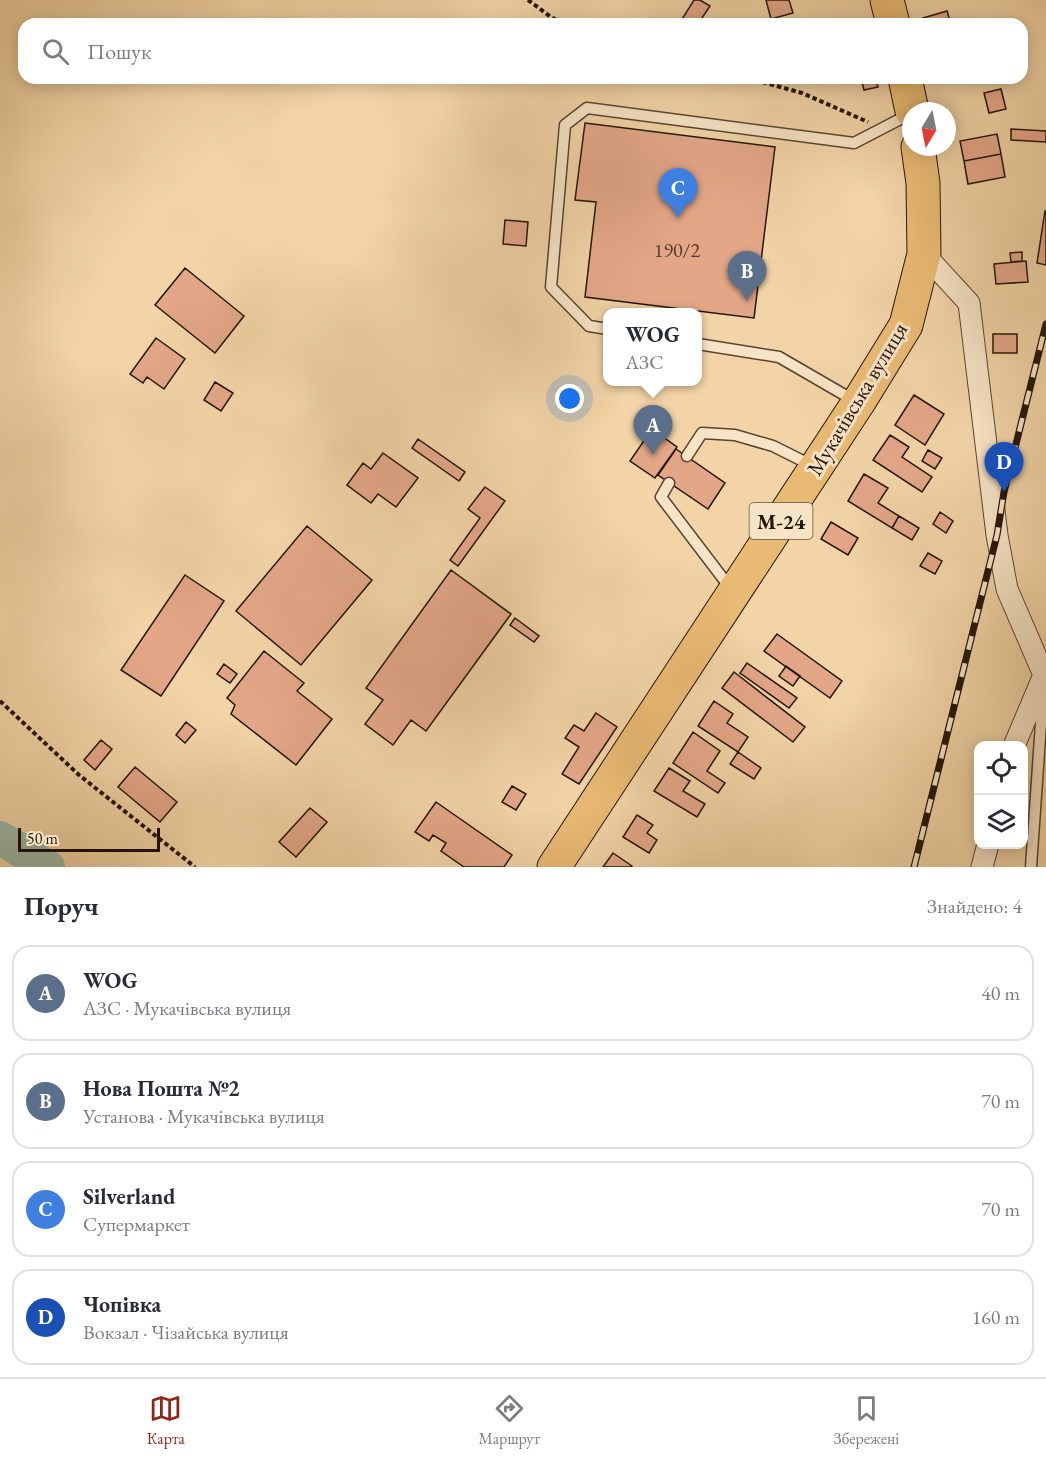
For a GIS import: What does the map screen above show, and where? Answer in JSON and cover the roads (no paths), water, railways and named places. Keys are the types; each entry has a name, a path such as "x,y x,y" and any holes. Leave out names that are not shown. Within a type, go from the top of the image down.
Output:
{"highway":[{"path":"887,0 892,18"},
{"path":"906,84 910,102"},
{"name":"Мукачівська вулиця","path":"554,867 816,468 906,325 924,254 923,183 919,156"}],"street":[{"path":"924,254 969,303 996,525 1007,589 1045,679 1016,741"},
{"path":"982,867 987,849"}],"lane":[{"path":"603,328 590,326 551,287 565,125 587,108 854,143 902,118"},
{"path":"702,345 779,357 858,403"},
{"path":"687,456 702,433 735,435 773,446 816,468"},
{"path":"669,483 661,497 734,593"},
{"path":"1031,867 1045,679"}],"waterway":[{"path":"0,838 48,867"}],"railway":[{"path":"914,867 997,535 1004,492 1046,324"}],"place":[{"name":"Silverland","path":"678,218"},
{"name":"Нова Пошта №2","path":"747,301"},
{"name":"WOG","path":"653,455"},
{"name":"Чопівка","path":"1004,492"}]}
